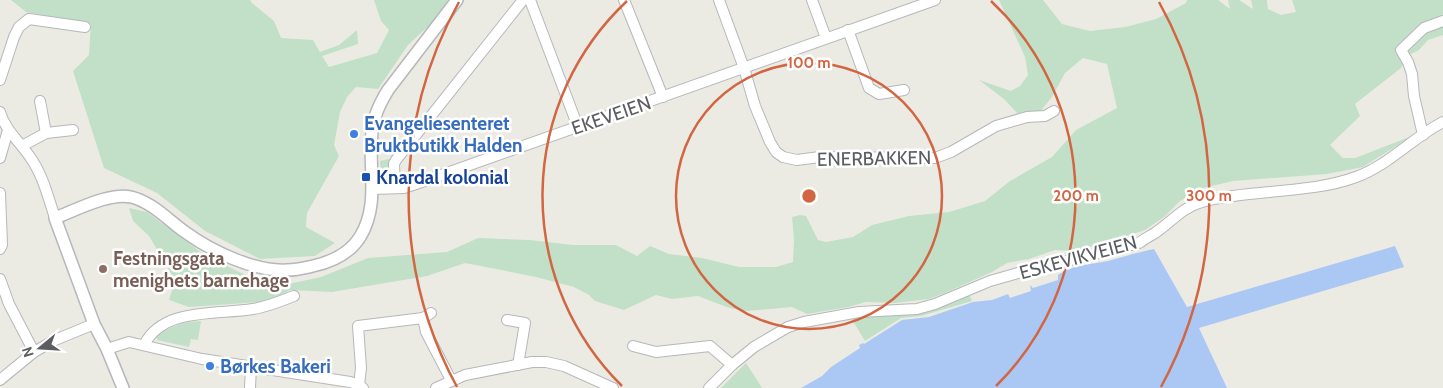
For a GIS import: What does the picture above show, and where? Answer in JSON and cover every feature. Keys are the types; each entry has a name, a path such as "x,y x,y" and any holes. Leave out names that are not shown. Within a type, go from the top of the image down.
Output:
{"street":[{"path":"56,218 100,200 130,196 152,206 199,242 219,253 245,263 286,270 300,269 329,261 342,255 360,237 370,215 372,131 379,106 388,90 457,0"},
{"path":"395,188 394,164 399,155 523,0"},
{"path":"530,0 578,127"},
{"path":"624,0 663,97"},
{"name":"ENERBAKKEN","path":"719,0 744,68 755,106 770,142 776,152 783,157 790,159 935,158 951,152 996,126 1027,117 1044,116 1054,111"},
{"path":"812,0 826,38"},
{"name":"EKEVEIEN","path":"372,189 404,188 416,184 848,30 907,4 935,0"},
{"path":"0,80 14,37 19,27 29,19 85,27"},
{"path":"1423,135 1414,96 1412,74 1401,50 1424,28 1443,21"},
{"path":"848,30 869,88 879,94 904,90"},
{"path":"40,100 46,133"},
{"path":"0,112 8,130 40,172 94,324 107,349 123,388"},
{"name":"ESKEVIKVEIEN","path":"709,388 754,346 788,327 804,322 859,312 917,309 935,304 990,281 1139,243 1156,233 1185,209 1199,203 1255,193 1331,184 1356,177 1395,157 1443,122"},
{"path":"0,158 8,130"},
{"path":"22,146 46,133 73,130"},
{"path":"0,193 2,245 0,249"},
{"path":"0,279 9,304 34,352"},
{"path":"144,345 147,339 169,321 200,314 253,309 294,296"},
{"path":"107,349 129,342 202,359 338,380 361,386 358,326 427,315 426,332 451,380"},
{"path":"507,320 525,323 518,365"},
{"path":"0,380 34,352 55,340 94,324"},
{"path":"633,346 656,352 710,346 732,365"},
{"path":"436,388 465,375 546,362 556,364 606,387"},
{"path":"250,388 251,367"}],"green space":[{"path":"11,0 250,0 274,21 281,38 313,40 320,52 339,45 357,30 358,44 322,56 329,67 377,53 389,30 381,21 374,0 448,0 434,21 408,45 378,89 356,87 347,97 340,112 334,145 339,156 307,213 306,227 335,243 315,256 260,259 205,231 157,193 104,168 73,71 89,55 91,24 26,12"},
{"path":"999,0 1043,0 1062,24 1090,31 1125,27 1156,19 1186,3 1187,0 1218,0 1230,9 1228,0 1239,0 1253,9 1251,0 1267,0 1268,9 1281,15 1296,12 1292,0 1443,0 1443,35 1428,40 1419,50 1411,54 1401,68 1355,104 1360,116 1330,145 1343,158 1355,158 1412,136 1363,167 1327,174 1233,181 1203,188 1180,201 1164,217 1145,230 1099,245 1071,251 1055,250 1029,259 1007,263 992,272 929,299 895,303 866,302 807,314 792,307 747,311 729,308 698,296 672,299 656,295 624,310 595,301 589,295 574,287 536,277 465,263 427,276 332,292 290,290 277,297 258,302 189,307 169,300 175,280 149,236 133,221 129,208 147,212 203,254 264,282 288,284 321,277 368,258 447,252 478,238 530,240 573,245 616,245 637,256 650,246 669,254 702,258 739,267 776,267 793,262 792,217 806,216 818,240 826,242 853,237 872,225 909,216 949,212 985,201 1010,181 1052,157 1076,130 1117,108 1107,64 1083,58 1065,73 1052,97 1040,112 1019,115 1004,99 979,80 1011,91 1020,86 1028,75 1025,57"},
{"path":"391,160 389,179 384,183 381,177 380,161"},
{"path":"969,294 972,301 921,316 901,318 865,341 850,316 878,314 909,315 923,312"},
{"path":"201,321 198,340 191,339 189,347 157,340 157,336 173,327 188,322"},
{"path":"746,363 762,388 721,388"}],"water":[{"path":"1395,246 1404,267 1199,328 1227,388 801,388 822,376 831,367 860,348 859,345 864,344 902,320 929,317 973,302 992,300 1008,294 1010,298 1031,291 1030,285 1033,288 1058,280 1058,275 1076,267 1154,249 1187,307"}],"place":[{"name":"Evangeliesenteret Bruktbutikk Halden","path":"354,134"},
{"name":"Knardal kolonial","path":"366,177"},
{"name":"Festningsgata menighets barnehage","path":"103,269"},
{"name":"Børkes Bakeri","path":"210,366"}]}
